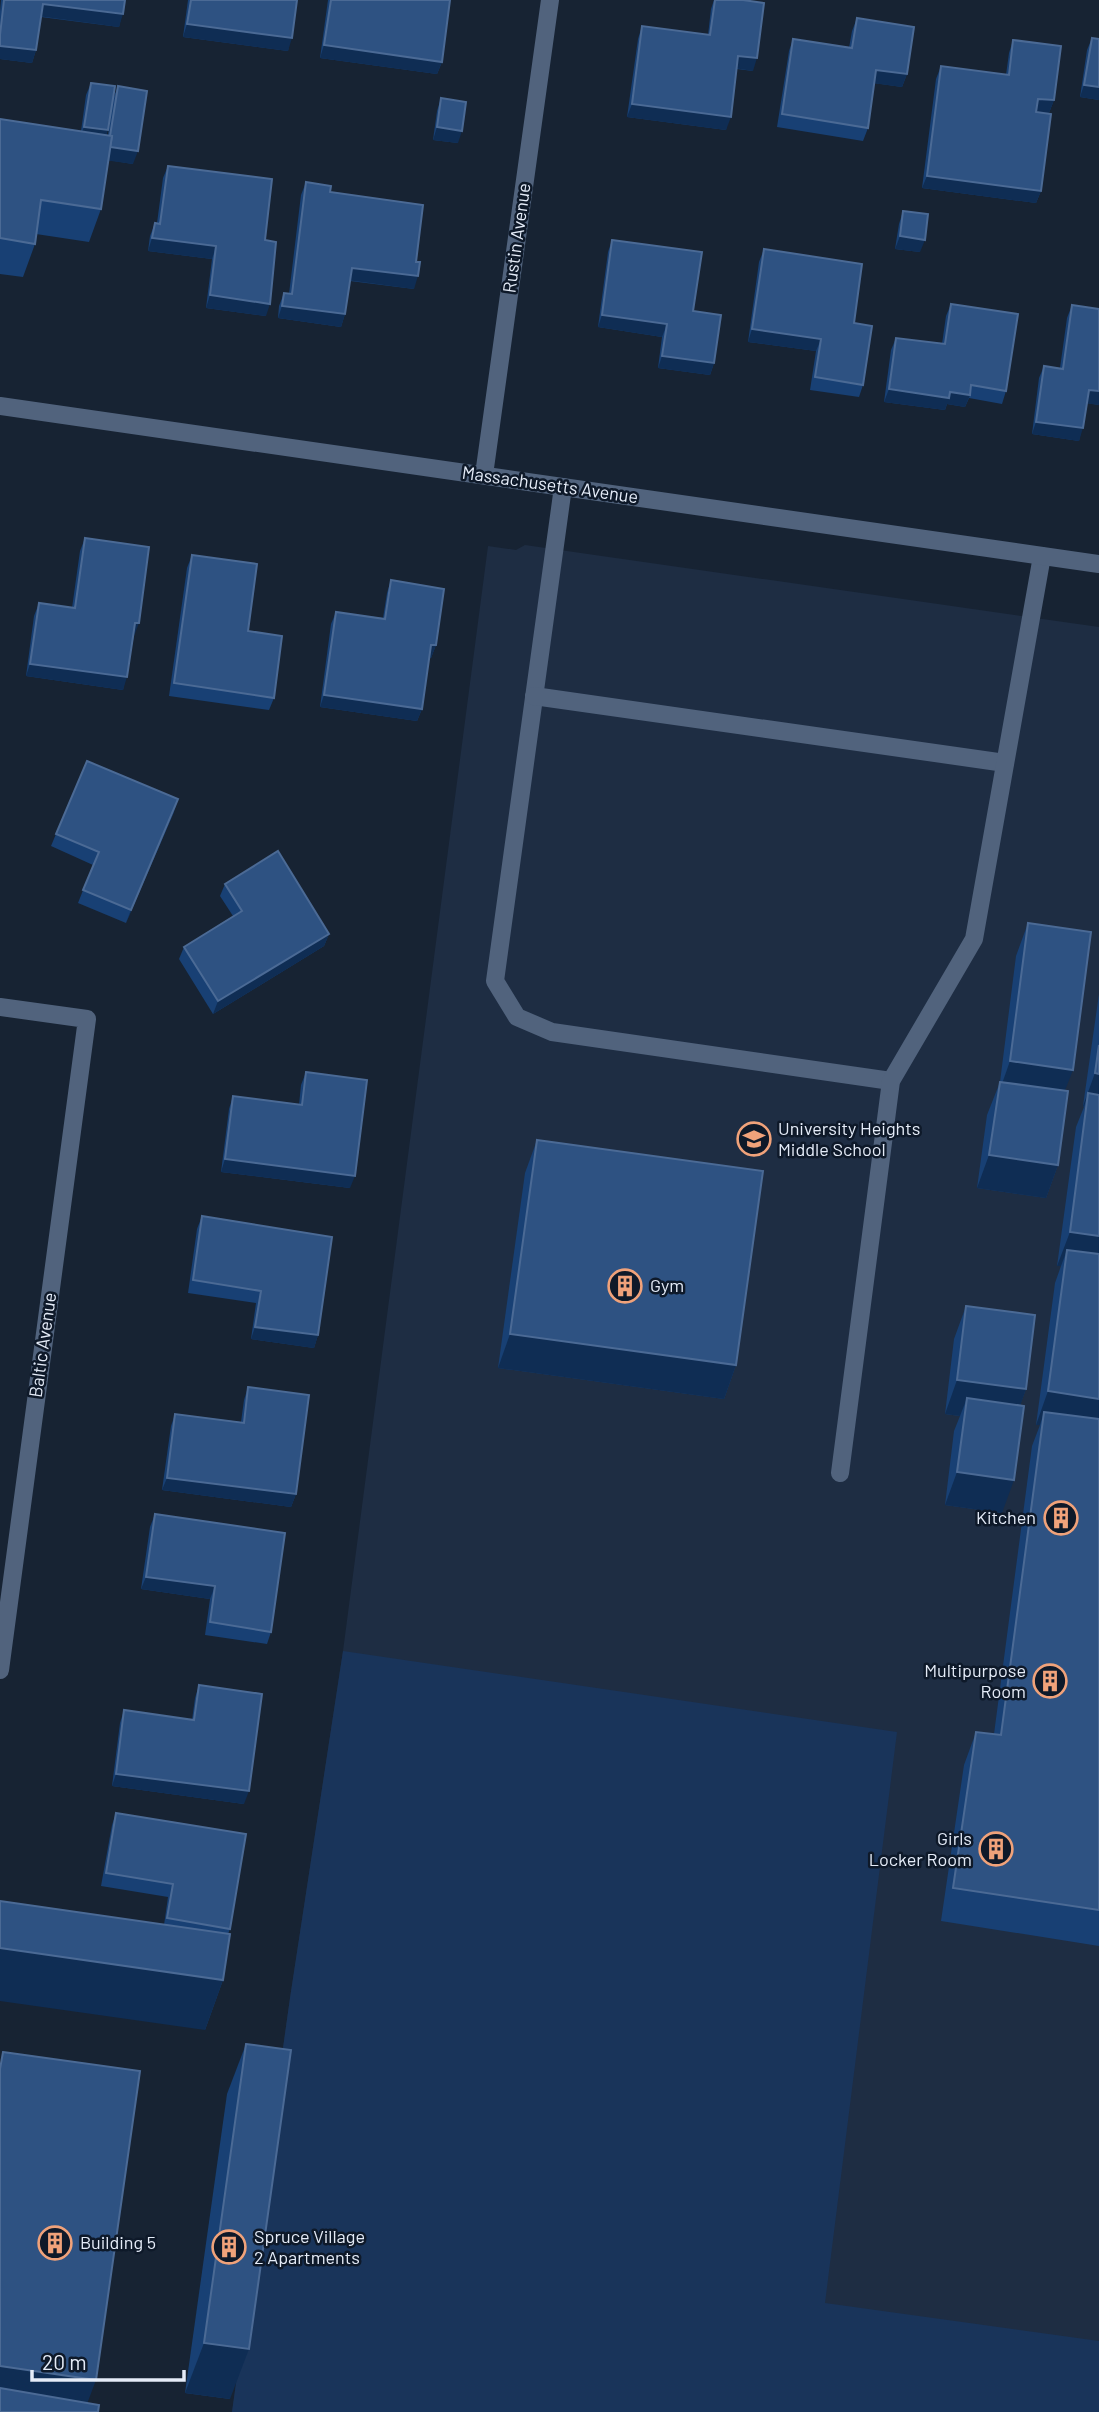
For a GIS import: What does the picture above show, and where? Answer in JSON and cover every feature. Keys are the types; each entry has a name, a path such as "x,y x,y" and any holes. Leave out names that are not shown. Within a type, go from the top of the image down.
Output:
{"street":[{"name":"Rustin Avenue","path":"484,475 550,0"},
{"name":"Massachusetts Avenue","path":"0,406 1099,564"},
{"path":"563,487 495,981 517,1017 552,1032 891,1081"},
{"path":"840,1473 891,1081 974,939 1042,556"},
{"path":"534,696 1005,763"},
{"name":"Baltic Avenue","path":"0,1007 86,1019 3,1629 0,1670"}],"shaded area":[{"name":"University Heights Middle School","path":"525,545 1099,627 1099,2412 232,2412 290,1998 343,1651 488,546 516,550"},
{"path":"343,1651 897,1732 825,2303 1099,2341 1099,2412 232,2412 290,1998"}],"building":[{"path":"4,0 125,0 123,14 43,4 36,50 0,46"},
{"path":"191,0 297,0 292,38 187,24"},
{"path":"331,0 450,0 442,62 324,45"},
{"path":"715,0 764,3 757,58 738,56 731,117 632,104 642,26 710,35"},
{"path":"857,18 914,27 907,74 876,70 868,128 782,114 793,39 852,48"},
{"path":"1092,38 1099,39 1099,87 1084,85"},
{"path":"1013,40 1061,46 1054,100 1038,99 1036,112 1051,114 1041,191 927,176 941,66 1009,75"},
{"path":"91,83 115,86 108,130 84,127"},
{"path":"118,86 147,91 138,151 110,147"},
{"path":"441,98 466,102 462,131 437,127"},
{"path":"0,119 112,136 101,209 41,200 35,244 0,238"},
{"path":"168,166 272,179 265,240 276,242 270,304 210,295 216,246 152,238 155,223 160,224"},
{"path":"306,182 331,186 330,192 423,205 416,262 420,262 418,276 352,268 345,314 282,306 284,293 292,294"},
{"path":"903,211 928,214 925,240 900,236"},
{"path":"612,240 702,252 693,311 721,315 714,363 662,356 667,324 602,315"},
{"path":"764,249 862,264 854,323 872,326 863,385 815,377 821,339 752,329"},
{"path":"951,304 1018,314 1006,391 971,385 970,395 950,392 949,398 889,389 896,338 945,344"},
{"path":"1072,305 1099,309 1099,391 1089,390 1083,428 1036,422 1044,366 1063,369"},
{"path":"85,538 149,547 139,623 135,623 127,677 30,664 39,603 75,608"},
{"path":"192,555 257,564 248,631 282,636 274,698 174,683"},
{"path":"391,580 444,589 436,645 431,645 422,709 324,695 336,612 385,619"},
{"path":"87,761 178,799 131,910 83,890 99,852 56,834"},
{"path":"278,851 329,934 218,1001 184,947 242,911 225,884"},
{"path":"1028,923 1091,932 1073,1070 1010,1061"},
{"path":"1099,1045 1099,1074 1095,1073"},
{"path":"306,1072 367,1080 355,1176 225,1159 233,1096 302,1105"},
{"path":"1000,1082 1068,1091 1058,1165 989,1155"},
{"path":"1088,1093 1099,1095 1099,1236 1070,1232"},
{"name":"Gym","path":"537,1140 763,1171 736,1365 510,1334"},
{"path":"202,1216 332,1237 318,1335 255,1327 261,1291 193,1280"},
{"path":"1067,1250 1099,1254 1099,1399 1048,1391"},
{"path":"966,1306 1035,1315 1026,1389 957,1380"},
{"path":"248,1387 309,1395 296,1494 167,1478 175,1414 244,1423"},
{"path":"967,1398 1024,1406 1014,1480 957,1472"},
{"path":"1044,1412 1099,1419 1099,1910 953,1888 976,1732 1001,1735"},
{"path":"155,1514 285,1533 271,1632 210,1622 215,1586 146,1577"},
{"path":"199,1685 262,1694 249,1791 116,1774 124,1710 194,1720"},
{"path":"116,1813 246,1834 230,1929 167,1918 173,1884 106,1873"},
{"path":"0,1901 230,1934 223,1980 0,1948"},
{"name":"Spruce Village 2 Apartments","path":"246,2044 291,2050 249,2349 204,2343"},
{"name":"Building 5","path":"3,2052 140,2071 96,2380 0,2366 0,2069"},
{"path":"0,2388 99,2405 98,2412 0,2412"}],"place":[{"name":"University Heights Middle School","path":"754,1139"},
{"name":"Gym","path":"625,1286"},
{"name":"Kitchen","path":"1061,1518"},
{"name":"Multipurpose Room","path":"1050,1681"},
{"name":"Girls Locker Room","path":"996,1849"},
{"name":"Building 5","path":"55,2243"},
{"name":"Spruce Village 2 Apartments","path":"229,2247"}]}
